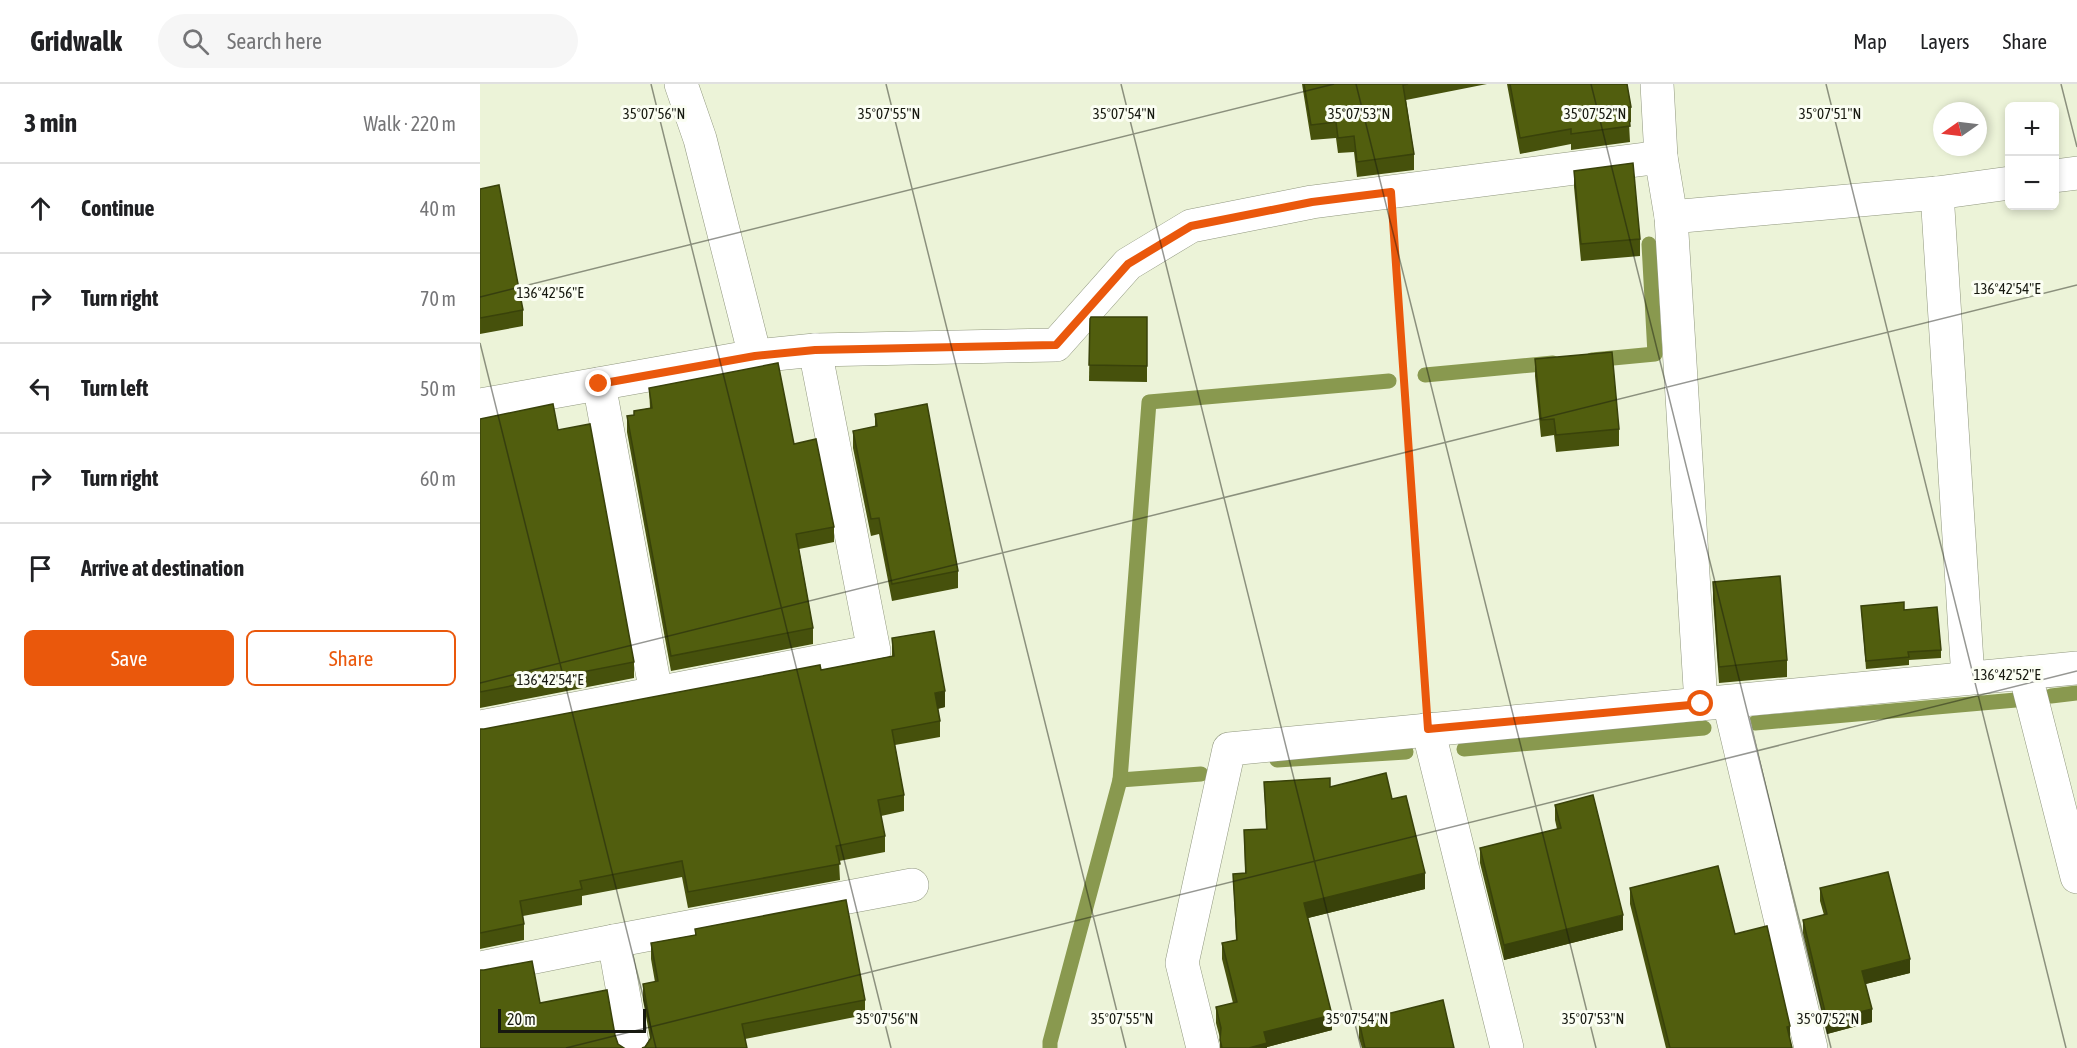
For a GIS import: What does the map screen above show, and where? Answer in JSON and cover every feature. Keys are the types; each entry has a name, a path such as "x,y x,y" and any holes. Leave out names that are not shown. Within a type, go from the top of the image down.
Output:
{"street":[{"path":"681,84 700,140 755,356"},
{"path":"1657,84 1661,157 1671,217 1715,703 1811,1048"},
{"path":"480,405 755,356 815,350 1056,345 1128,264 1191,226 1312,202 1661,157"},
{"path":"2059,175 2077,172"},
{"path":"1671,217 1937,194 2005,184"},
{"path":"1937,194 1968,678"},
{"path":"480,727 874,651 815,350"},
{"path":"599,384 656,693"},
{"path":"1203,1048 1182,963 1230,749 2077,668"},
{"path":"2025,673 2077,877"},
{"path":"1428,729 1507,1048"},
{"path":"480,968 912,885"},
{"path":"614,941 633,1048"}],"path":[{"path":"1391,192 1428,729"}],"building":[{"path":"1304,84 1408,84 1403,85 1414,154 1357,162 1354,136 1338,138 1336,122 1311,125"},
{"path":"1510,84 1627,84 1631,107 1628,107 1630,126 1571,134 1571,129 1520,138"},
{"path":"1633,163 1640,239 1581,244 1574,171"},
{"path":"499,185 523,310 480,318 480,189"},
{"path":"1091,317 1147,317 1147,366 1089,365"},
{"path":"1612,352 1619,429 1556,435 1554,419 1541,420 1535,359"},
{"path":"778,363 794,444 816,439 834,527 796,534 813,628 671,656 627,416 634,415 634,411 652,408 649,388"},
{"path":"553,404 558,430 590,424 634,662 480,692 480,419"},
{"path":"927,404 958,571 892,584 879,518 871,519 853,431 877,426 875,414"},
{"path":"1780,576 1787,660 1719,667 1713,582"},
{"path":"1904,602 1904,610 1937,607 1941,650 1908,652 1909,657 1866,661 1861,606"},
{"path":"934,631 945,691 935,693 940,721 892,730 904,795 878,800 885,836 836,846 840,864 688,892 682,861 580,881 582,889 520,901 524,924 480,933 480,729 820,665 821,670 894,656 892,638"},
{"path":"1386,773 1392,799 1406,796 1425,873 1304,903 1332,1015 1264,1032 1267,1043 1249,1048 1222,1048 1221,1028 1216,1007 1237,1002 1222,943 1237,940 1233,874 1246,873 1244,830 1267,829 1264,782 1330,778 1330,787"},
{"path":"1593,795 1623,915 1504,945 1480,848 1561,828 1555,805"},
{"path":"1718,866 1735,934 1767,926 1790,1026 1787,1027 1792,1048 1670,1048 1630,888"},
{"path":"1888,872 1910,959 1862,971 1872,1009 1827,1020 1803,920 1827,914 1820,888"},
{"path":"846,900 865,1000 742,1024 747,1048 642,1048 651,1038 643,984 658,981 651,943 696,935 695,929"},
{"path":"532,961 540,1003 607,990 615,1035 618,1044 624,1048 480,1048 480,970"},
{"path":"1443,1000 1454,1048 1365,1048 1359,1021"}],"waterway":[{"path":"1592,360 1655,354 1649,244"},
{"path":"1425,375 1553,363"},
{"path":"1050,1048 1120,780 1149,402 1389,381"},
{"path":"2051,696 2077,693"},
{"path":"1755,723 2016,700"},
{"path":"1464,749 1704,728"},
{"path":"1277,760 1406,752"},
{"path":"1120,780 1201,774"}],"route":[{"path":"599,384 755,356 815,350 1056,345 1128,264 1191,226 1312,202 1391,192 1428,729 1701,704"}]}
